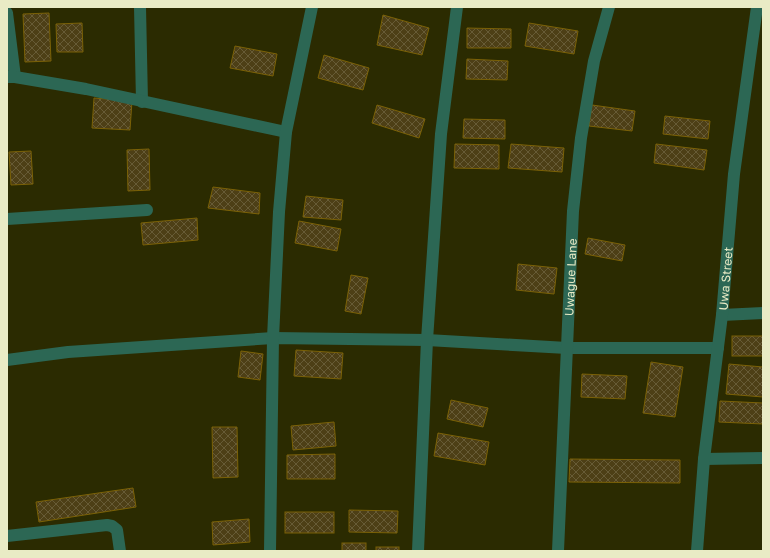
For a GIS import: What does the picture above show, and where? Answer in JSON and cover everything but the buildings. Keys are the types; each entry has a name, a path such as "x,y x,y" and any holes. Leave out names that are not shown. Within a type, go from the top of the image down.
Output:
{"street":[{"path":"140,7 142,102"},
{"path":"270,551 273,338 279,212 286,132 312,7"},
{"path":"418,551 427,340 442,134 457,7"},
{"name":"Uwague Lane","path":"558,551 573,211 581,138 594,60 609,7"},
{"name":"Uwa Street","path":"697,551 704,459 722,315 734,174 757,7"},
{"path":"7,14 11,77 86,89 286,132"},
{"path":"7,219 147,210"},
{"path":"722,315 763,313"},
{"path":"7,360 68,352 273,338 427,340 567,348 718,348"},
{"path":"704,459 763,458"},
{"path":"7,536 107,525 112,526 117,530 120,551"}]}
